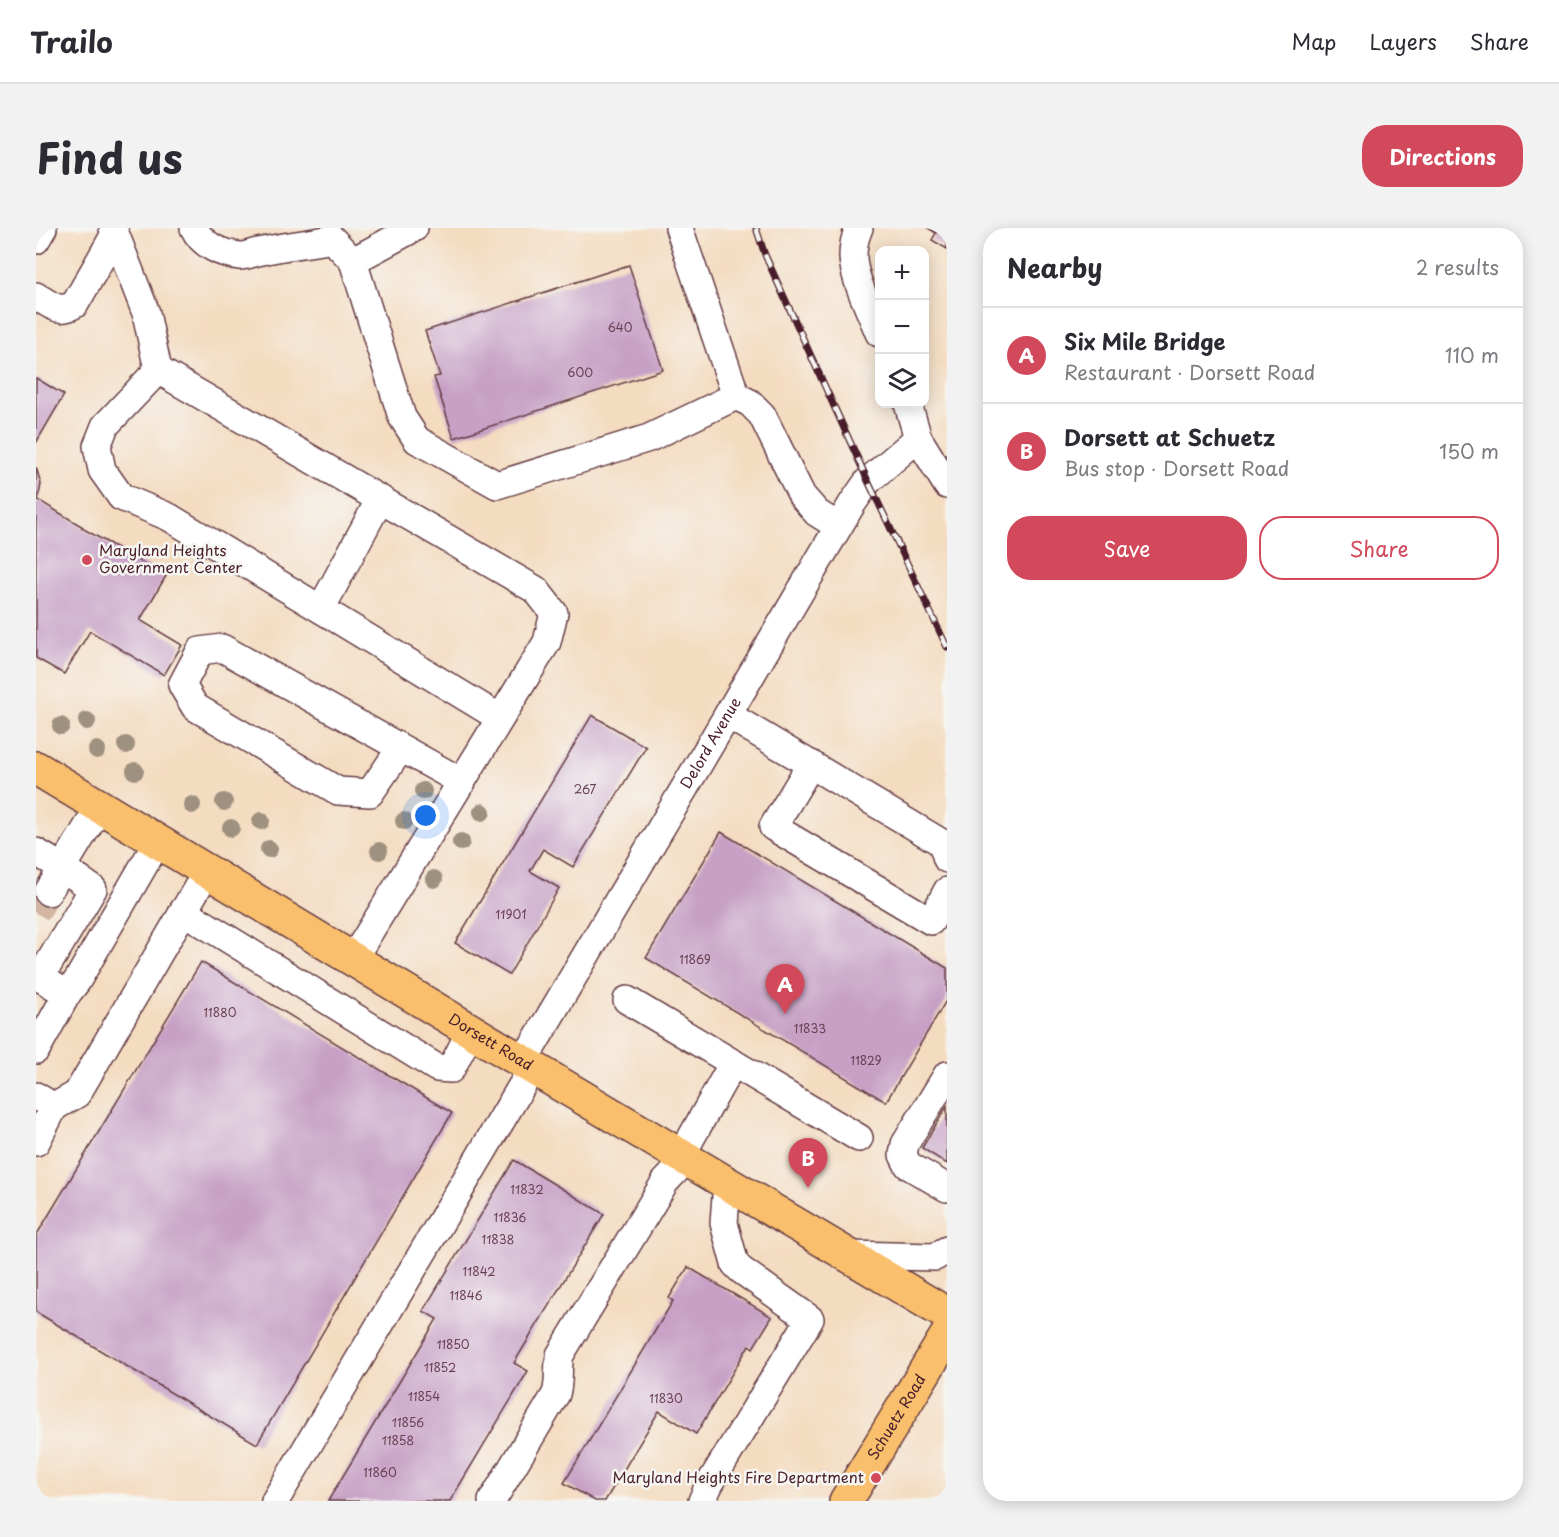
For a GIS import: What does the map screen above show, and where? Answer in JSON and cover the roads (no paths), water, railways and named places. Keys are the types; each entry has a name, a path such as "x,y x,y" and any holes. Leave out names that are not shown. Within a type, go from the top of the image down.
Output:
{"main road":[{"name":"Dorsett Road","path":"36,768 528,1065 947,1314"},
{"name":"Schuetz Road","path":"846,1501 947,1335"}],"street":[{"path":"36,240 43,228"},
{"path":"194,228 199,238 211,246 226,253 243,256 332,239 352,261 402,417 417,440 496,485 649,438 736,396"},
{"path":"352,261 414,228"},
{"path":"679,228 736,396 750,403 762,415 802,496 817,513 838,526"},
{"path":"859,228 853,249 854,266 875,323"},
{"path":"36,296 58,309 67,309 75,304 114,231"},
{"path":"114,231 146,313 158,370 536,590 554,613 547,642 353,959"},
{"path":"158,370 105,426 97,446 102,470 121,497 169,517 500,718"},
{"path":"909,408 918,438 947,485"},
{"name":"Delord Avenue","path":"275,1501 838,526 868,481 918,438"},
{"path":"321,609 380,499"},
{"path":"401,748 370,793 338,790 195,707 182,685 200,651 222,648 462,782"},
{"path":"728,715 942,843 947,859"},
{"path":"811,764 773,827 931,921 947,891"},
{"path":"48,892 100,806"},
{"path":"36,1050 158,842"},
{"path":"36,852 93,889 38,976 67,994"},
{"path":"36,1142 45,1101 78,1094 207,871"},
{"path":"183,911 437,1068 451,1069 471,1030"},
{"path":"627,1000 859,1138"},
{"path":"492,1501 556,1394 559,1384 560,1355 665,1182 684,1157 733,1064"},
{"path":"947,1075 905,1144 903,1155 908,1165 947,1188"},
{"path":"702,1501 709,1485 810,1318 735,1264 724,1223 727,1183"},
{"path":"848,1255 935,1257 947,1251"}],"tunnel":[{"path":"36,913 48,892"}],"railway":[{"path":"756,228 765,255 868,481 947,647"}],"place":[{"name":"Maryland Heights Government Center","path":"87,560"},
{"name":"Six Mile Bridge","path":"785,1014"},
{"name":"Dorsett at Schuetz","path":"808,1188"},
{"name":"Maryland Heights Fire Department","path":"876,1478"}]}
